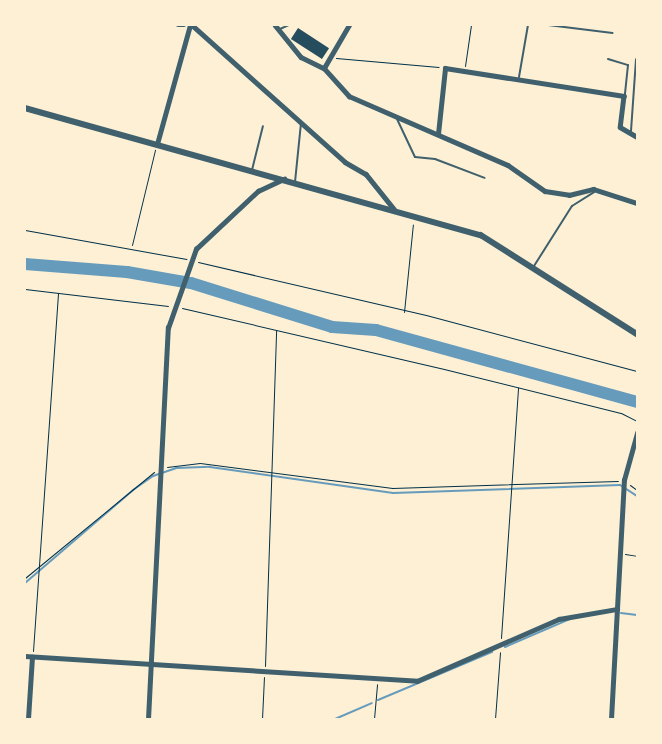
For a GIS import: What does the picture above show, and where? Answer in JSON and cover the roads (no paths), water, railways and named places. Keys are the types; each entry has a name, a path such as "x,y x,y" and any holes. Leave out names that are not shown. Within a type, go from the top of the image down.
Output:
{"street":[{"path":"178,25 184,25"},
{"path":"157,144 191,25 366,174 394,209"},
{"path":"274,25 280,29 301,57 324,68 349,96 395,114 508,165 545,191 569,195 598,190 637,203"},
{"path":"324,68 349,25"},
{"path":"438,134 445,68 464,69 624,96 620,127 636,137"},
{"path":"25,108 394,209 481,236 534,266 637,334"},
{"path":"148,719 165,354 176,307 192,261 205,238 250,198 284,179"},
{"path":"611,719 624,480 637,433"},
{"path":"25,656 417,681 574,614 617,609"},
{"path":"28,719 32,657"}],"lane":[{"path":"280,29 288,25"},
{"path":"316,25 337,25"},
{"path":"519,78 528,25"},
{"path":"548,25 613,33"},
{"path":"608,59 628,65 624,96"},
{"path":"636,59 630,121 636,137"},
{"path":"395,114 416,157 435,158 485,178"},
{"path":"295,182 301,120"},
{"path":"252,170 263,126"},
{"path":"534,266 572,206 598,190"}],"waterway":[{"path":"25,264 127,272 191,283 332,327 376,330 637,402"},
{"path":"25,583 133,490 153,476 176,468 210,467 393,493 620,485 637,496"},
{"path":"621,613 637,615"},
{"path":"505,647 570,619"},
{"path":"378,700 492,652"},
{"path":"335,719 372,703"}]}
